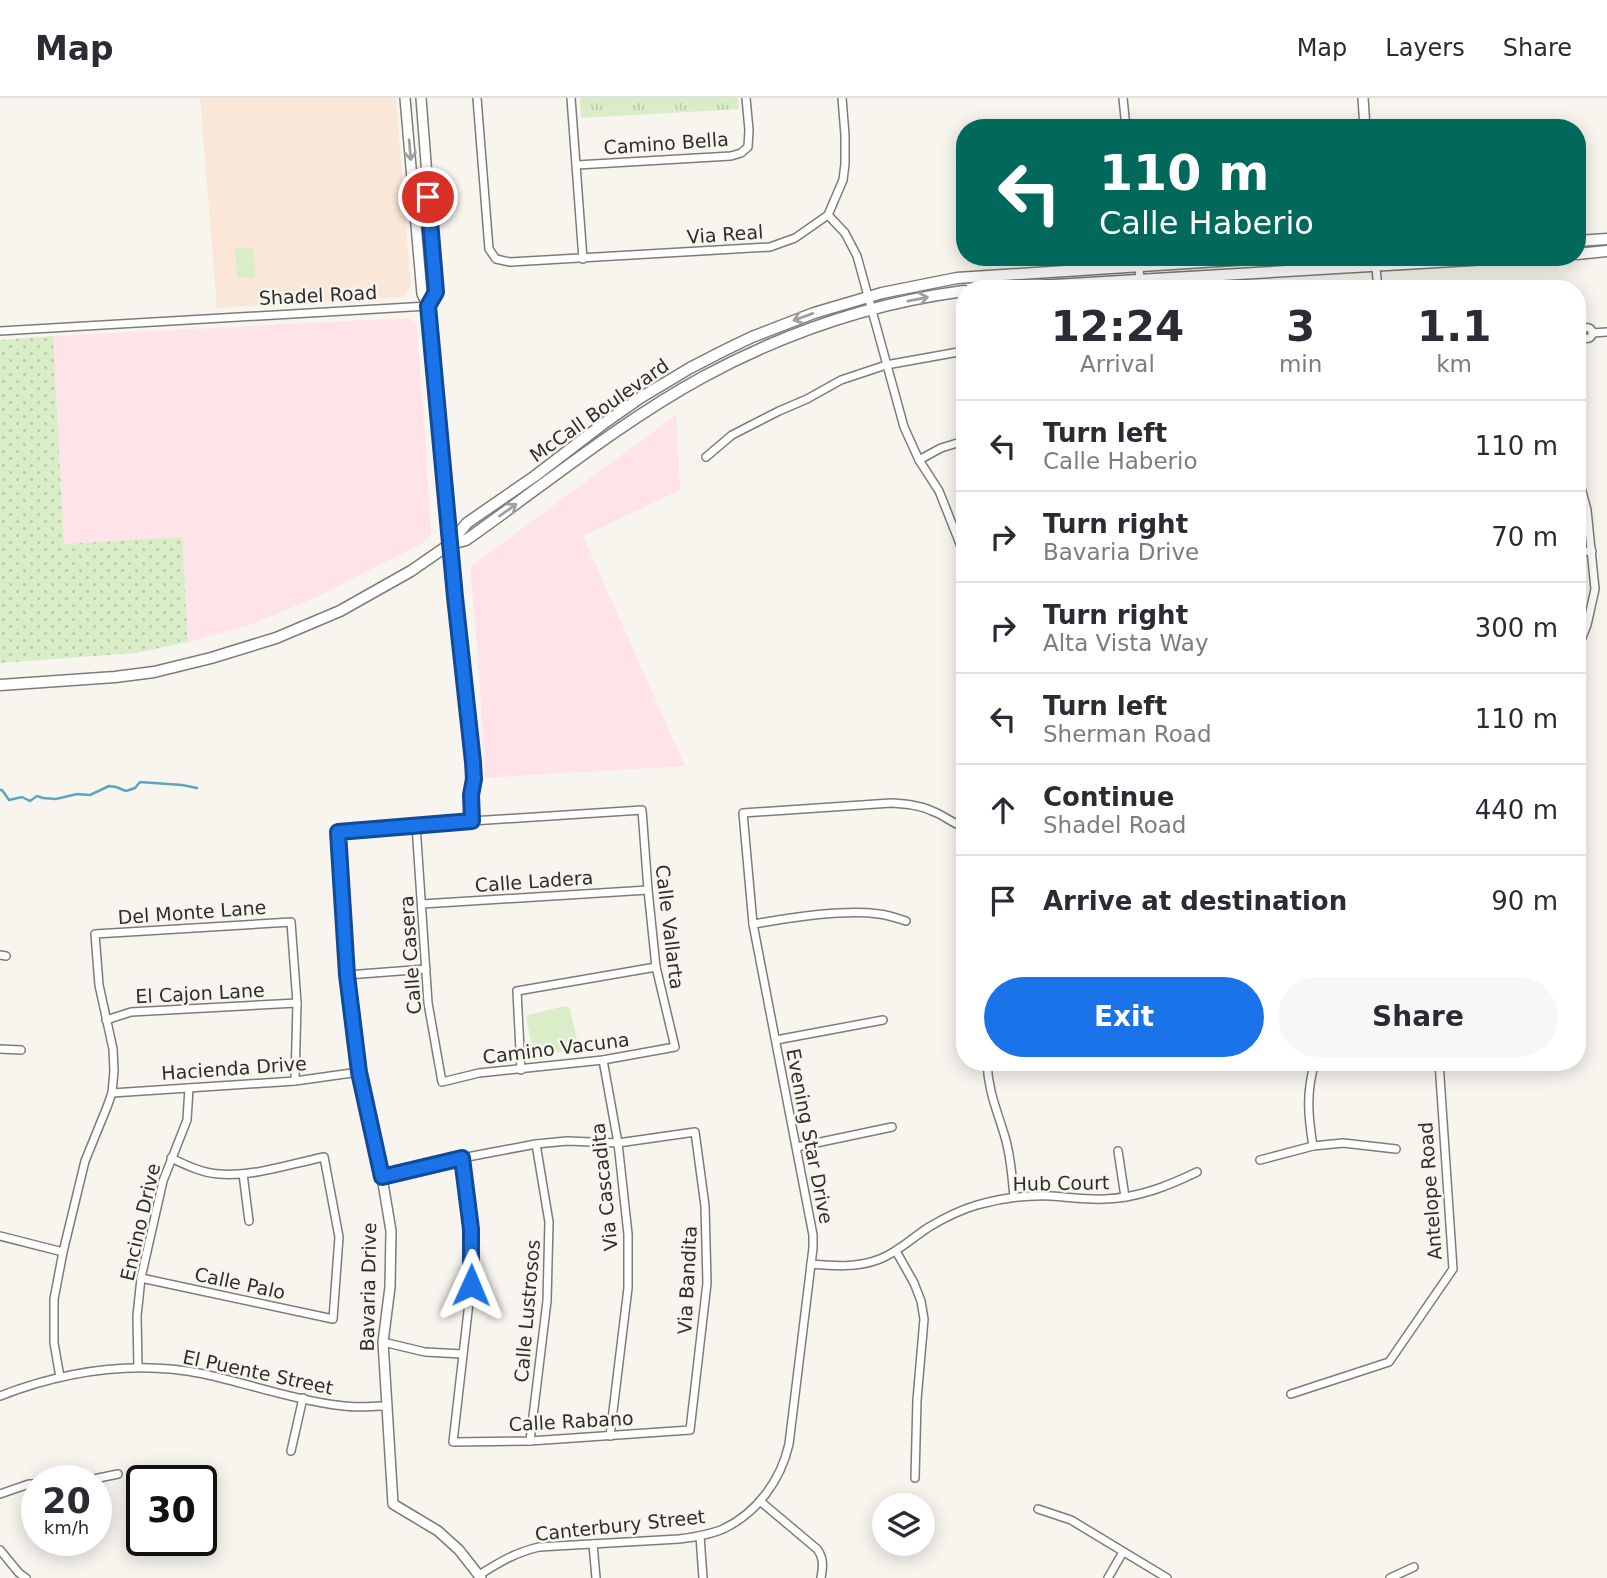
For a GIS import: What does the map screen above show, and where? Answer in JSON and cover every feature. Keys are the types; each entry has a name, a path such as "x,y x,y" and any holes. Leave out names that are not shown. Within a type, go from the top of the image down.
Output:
{"main road":[{"path":"1586,240 1607,239"},
{"path":"1586,253 1607,251"},
{"name":"McCall Boulevard","path":"0,685 155,672 275,638 340,611 411,571 450,544 467,523 620,412 663,384 752,337 806,316 902,288 957,278 1085,266"},
{"path":"1125,280 1320,266"},
{"name":"McCall Boulevard","path":"450,544 466,540 648,411 703,377 787,337 839,318 909,300 956,292"},
{"path":"648,411 653,400 710,367 725,350"}],"street":[{"path":"405,98 422,294 428,306 474,779 471,795 472,821 416,825"},
{"path":"421,98 436,292 428,306"},
{"name":"Via Real","path":"477,98 489,249 496,259 510,262 583,259 770,247 795,238 828,215"},
{"path":"571,98 583,259"},
{"name":"Camino Bella","path":"577,165 731,156 741,153 748,147 746,98"},
{"path":"842,98 845,164 843,180 828,215 845,233 857,256 904,427 919,460 939,491 956,534"},
{"path":"1123,98 1125,119"},
{"path":"1363,98 1364,119"},
{"path":"1139,266 1140,279"},
{"name":"Shadel Road","path":"0,331 428,306"},
{"path":"1586,338 1591,337 1592,333 1607,332"},
{"path":"706,457 732,435 841,380 886,365 956,352"},
{"path":"919,460 941,448 956,444"},
{"path":"1586,507 1595,589 1586,628"},
{"path":"1586,551 1592,551"},
{"name":"Evening Star Drive","path":"760,1501 780,1472 789,1444 813,1234 753,924 743,813 891,803 931,810 956,824"},
{"name":"Calle Vallarta","path":"472,821 642,810 656,967 675,1047"},
{"name":"Bavaria Drive","path":"416,825 338,832 347,975 359,1072 382,1177 390,1231 390,1287 383,1342 393,1504 438,1531 459,1550 480,1577"},
{"name":"Calle Casera","path":"416,825 432,1029 442,1082"},
{"name":"Calle Ladera","path":"422,904 648,890"},
{"path":"753,924 789,918 860,913 881,914 906,921"},
{"name":"Del Monte Lane","path":"106,1020 99,985 95,934 291,922 297,1003"},
{"path":"521,1070 517,991 656,967"},
{"path":"347,975 426,969"},
{"path":"295,1081 297,1003"},
{"name":"El Cajon Lane","path":"106,1020 131,1012 297,1003"},
{"path":"60,1377 54,1343 54,1299 85,1161 111,1093 113,1049 106,1020"},
{"path":"776,1041 883,1020"},
{"name":"Camino Vacuna","path":"442,1082 479,1073 603,1060 675,1047"},
{"path":"0,1049 21,1050"},
{"name":"Via Cascadita","path":"603,1060 618,1143 628,1234 628,1288 610,1436"},
{"path":"988,1071 993,1102 1006,1138 1012,1166 1014,1197"},
{"path":"1312,1146 1308,1101 1313,1071"},
{"name":"Antelope Road","path":"1291,1394 1388,1362 1453,1269 1441,1071"},
{"name":"Hacienda Drive","path":"111,1093 295,1081 359,1072"},
{"name":"Encino Drive","path":"138,1367 137,1316 141,1278 163,1181 187,1120 189,1087"},
{"path":"797,1147 892,1127"},
{"name":"Via Bandita","path":"618,1143 695,1132 705,1206 706,1283 690,1430"},
{"path":"382,1177 536,1144 566,1141 618,1143"},
{"path":"1260,1160 1312,1146 1357,1143 1396,1149"},
{"name":"Calle Lustrosos","path":"530,1441 547,1301 549,1222 536,1144"},
{"path":"1118,1151 1125,1197"},
{"name":"Calle Palo","path":"141,1278 333,1319 339,1237 324,1157 243,1174"},
{"path":"171,1158 194,1169 217,1174 243,1174 249,1221"},
{"path":"383,1342 425,1352 462,1354 471,1285 471,1229 462,1158"},
{"name":"Hub Court","path":"811,1264 857,1265 881,1259 946,1217 974,1206 1014,1197 1125,1197 1172,1184 1196,1172"},
{"path":"0,1236 63,1252"},
{"path":"896,1251 914,1283 925,1319 917,1400 915,1478"},
{"name":"Calle Rabano","path":"462,1354 453,1442 530,1441 690,1430"},
{"name":"El Puente Street","path":"0,1396 81,1372 138,1367 201,1374 354,1407 387,1406"},
{"path":"291,1451 303,1398"},
{"path":"112,1475 118,1474"},
{"path":"0,1494 21,1487"},
{"path":"760,1501 822,1555 821,1578"},
{"name":"Canterbury Street","path":"480,1577 505,1558 539,1547 700,1536 721,1530 735,1522 760,1501"},
{"path":"1038,1509 1071,1520 1167,1578"},
{"path":"700,1536 703,1578"},
{"path":"593,1544 596,1578"},
{"path":"0,1550 26,1578"},
{"path":"1108,1578 1123,1552"},
{"path":"1390,1578 1414,1567"}],"shaded area":[{"path":"200,98 396,98 411,287 403,297 217,308"},
{"path":"407,318 416,323 425,435 431,535 423,543 317,597 255,623 188,642 182,537 64,544 53,336"},
{"path":"676,415 680,490 583,536 685,766 485,778 470,567"}],"green space":[{"path":"580,98 738,98 739,109 581,118"},
{"path":"253,247 255,277 237,278 235,248"},
{"path":"53,336 64,544 182,537 188,642 136,653 0,663 0,340"},
{"path":"565,1006 570,1008 578,1044 576,1048 539,1057 534,1054 526,1018 528,1015"}],"waterway":[{"path":"0,790 9,800 22,797 30,801 37,796 56,799 77,794 90,795 109,786 126,791 135,788 140,782 197,788"}],"route":[{"path":"428,197 436,292 428,306 473,762 472,821 338,832 347,975 359,1072 382,1177 462,1158 471,1229 471,1285"}]}
